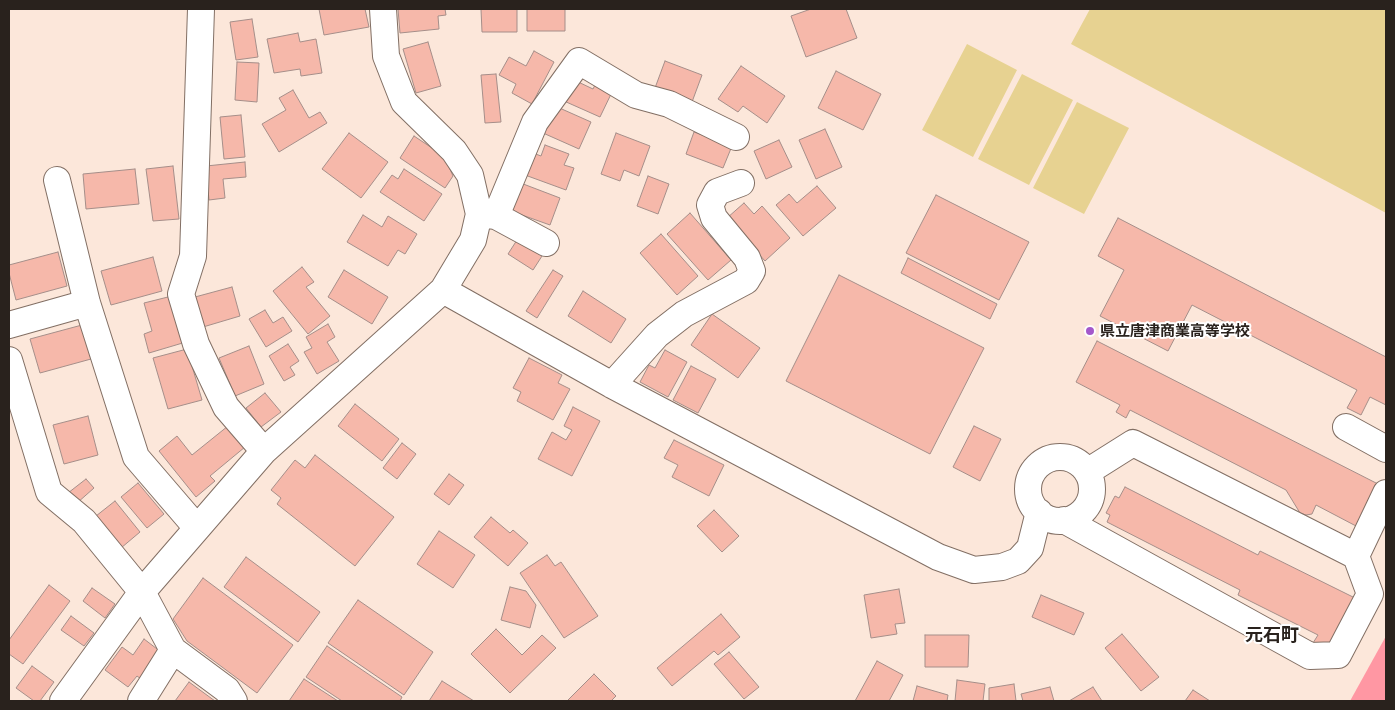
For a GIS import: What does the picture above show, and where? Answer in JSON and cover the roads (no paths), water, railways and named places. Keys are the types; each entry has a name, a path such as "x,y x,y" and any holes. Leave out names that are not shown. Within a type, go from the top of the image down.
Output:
{"street":[{"path":"201,9 193,256 181,294 196,344 226,407 264,451"},
{"path":"383,9 386,56 404,102 454,151 470,174 488,215 546,243"},
{"path":"63,701 142,592 264,451 442,290 488,215 535,122 579,61 636,95 669,104 736,137"},
{"path":"56,180 87,303 136,457 197,528"},
{"path":"612,385 657,335 684,314 746,281 752,271 747,258 714,218 710,205 717,192 741,183"},
{"path":"442,290 612,385 938,557 974,570 1002,568 1018,561 1030,548 1039,512"},
{"path":"9,325 87,303"},
{"path":"9,360 49,492 84,520 142,592 173,650 227,690 234,701"},
{"path":"1346,427 1386,449"},
{"path":"1064,520 1310,656 1338,655 1370,594 1356,556 1133,443 1087,472"},
{"path":"1051,458 1071,459 1080,464 1087,472 1091,481 1092,491 1089,501 1083,510 1075,517 1064,520 1054,520 1043,516 1039,512 1030,500 1028,489 1034,469 1042,462 1051,458"},
{"path":"1356,556 1386,493"},
{"path":"141,701 173,650"}],"place":[{"name":"県立唐津商業高等学校","path":"1090,331"}],"district":[{"name":"元石町","path":"1272,635"}]}
